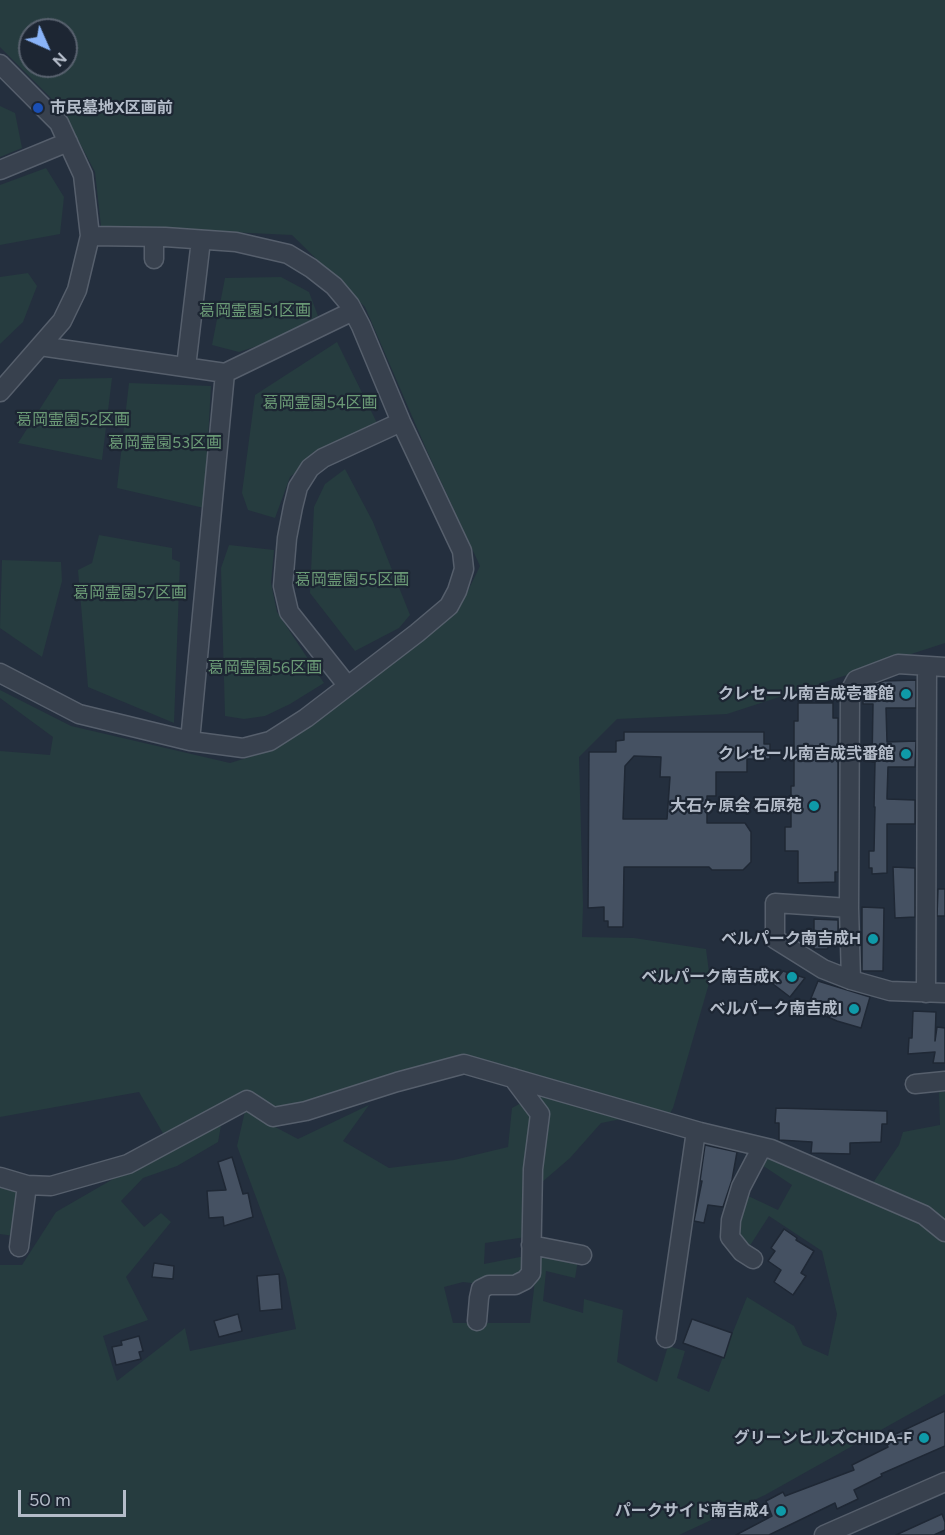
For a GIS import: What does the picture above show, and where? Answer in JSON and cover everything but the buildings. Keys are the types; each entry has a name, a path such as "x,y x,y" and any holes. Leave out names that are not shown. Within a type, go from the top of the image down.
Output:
{"street":[{"path":"0,64 59,123 83,175 90,236 77,290 62,321 0,392"},
{"path":"0,170 68,142"},
{"path":"0,674 79,714 190,741 243,748 270,741 306,718 417,633 449,606 464,569 462,550 401,422 361,326 334,286 288,254 236,242 90,236"},
{"path":"154,237 154,259"},
{"path":"186,367 201,240"},
{"path":"40,346 225,373 353,311"},
{"path":"190,741 225,373"},
{"path":"347,685 289,612 283,586 287,537 293,507 298,487 310,468 323,458 401,422"},
{"path":"851,980 850,691 856,680 898,664 945,667"},
{"path":"926,993 927,667"},
{"path":"849,908 775,903 775,939 823,969 851,980 890,991 945,993"},
{"path":"0,1177 27,1185 51,1186 128,1164 247,1100 273,1117 306,1111 397,1082 464,1064 696,1131 762,1147 924,1215 945,1232"},
{"path":"477,1321 482,1289 489,1285 515,1284 525,1281 531,1273 533,1169 540,1114 513,1078"},
{"path":"915,1084 945,1081"},
{"path":"666,1338 696,1131"},
{"path":"753,1259 742,1252 730,1237 731,1220 741,1187 762,1147"},
{"path":"19,1247 27,1185"},
{"path":"531,1245 582,1255"},
{"path":"824,1535 945,1482"}],"green space":[{"path":"0,0 945,0 945,643 727,714 617,719 579,757 582,937 634,938 706,949 710,980 669,1115 463,1059 309,1106 275,1110 252,1095 164,1135 139,1092 0,1117 0,751 50,755 53,737 0,698 0,690 71,726 230,763 273,750 458,611 480,566 365,307 292,235 101,226 95,172 62,109 31,78 78,78 78,18 18,18 18,65 0,47"},
{"path":"0,106 15,113 22,148 0,157"},
{"path":"46,168 64,197 60,234 0,245 0,185"},
{"path":"28,273 37,286 23,322 0,344 0,277"},
{"name":"葛岡霊園51区画","path":"281,277 309,292 318,316 278,339 239,352 212,345 225,278"},
{"name":"葛岡霊園54区画","path":"337,342 377,423 290,477 275,518 248,510 242,493 255,395"},
{"name":"葛岡霊園52区画","path":"112,378 102,460 18,443 59,379"},
{"name":"葛岡霊園53区画","path":"129,383 211,386 204,508 117,488"},
{"name":"葛岡霊園55区画","path":"345,469 373,522 410,615 399,628 355,651 310,593 314,507 325,484"},
{"name":"葛岡霊園57区画","path":"99,535 172,548 172,559 180,562 174,723 88,687 78,570 92,563"},
{"name":"葛岡霊園56区画","path":"229,545 274,550 271,583 277,612 324,683 265,716 244,719 225,716 221,568"},
{"path":"2,560 61,562 62,581 42,657 0,628"},
{"path":"520,1083 631,1117 601,1123 570,1158 541,1183 546,1121"},
{"path":"939,1091 945,1092 945,1225 870,1187 899,1145 903,1132 940,1125"},
{"path":"523,1102 534,1120 526,1237 485,1243 484,1264 525,1256 525,1271 518,1277 479,1284 463,1282 444,1287 453,1323 530,1323 538,1254 578,1260 575,1278 546,1271 543,1301 583,1313 584,1299 623,1310 617,1362 657,1382 668,1346 685,1351 677,1378 709,1392 747,1297 794,1326 803,1345 828,1356 837,1314 822,1251 769,1216 749,1247 740,1238 735,1224 744,1194 778,1210 792,1185 762,1165 768,1153 922,1219 945,1239 945,1394 765,1495 679,1535 0,1535 0,1265 22,1265 56,1212 165,1149 222,1120 218,1142 177,1166 143,1178 121,1201 144,1227 161,1213 171,1222 126,1277 148,1320 103,1336 117,1381 185,1328 190,1351 296,1329 286,1278 237,1146 245,1111 298,1139 369,1105 343,1141 389,1168 454,1160 508,1147 512,1108"},
{"path":"0,1183 19,1189 14,1236 0,1234"}],"place":[{"name":"市民墓地X区画前","path":"38,108"},
{"name":"クレセール南吉成壱番館","path":"906,694"},
{"name":"クレセール南吉成弐番館","path":"906,754"},
{"name":"大石ヶ原会 石原苑","path":"814,806"},
{"name":"ベルパーク南吉成H","path":"873,939"},
{"name":"ベルパーク南吉成K","path":"792,977"},
{"name":"ベルパーク南吉成I","path":"854,1009"},
{"name":"グリーンヒルズCHIDA-F","path":"924,1438"},
{"name":"パークサイド南吉成4","path":"781,1511"}]}
